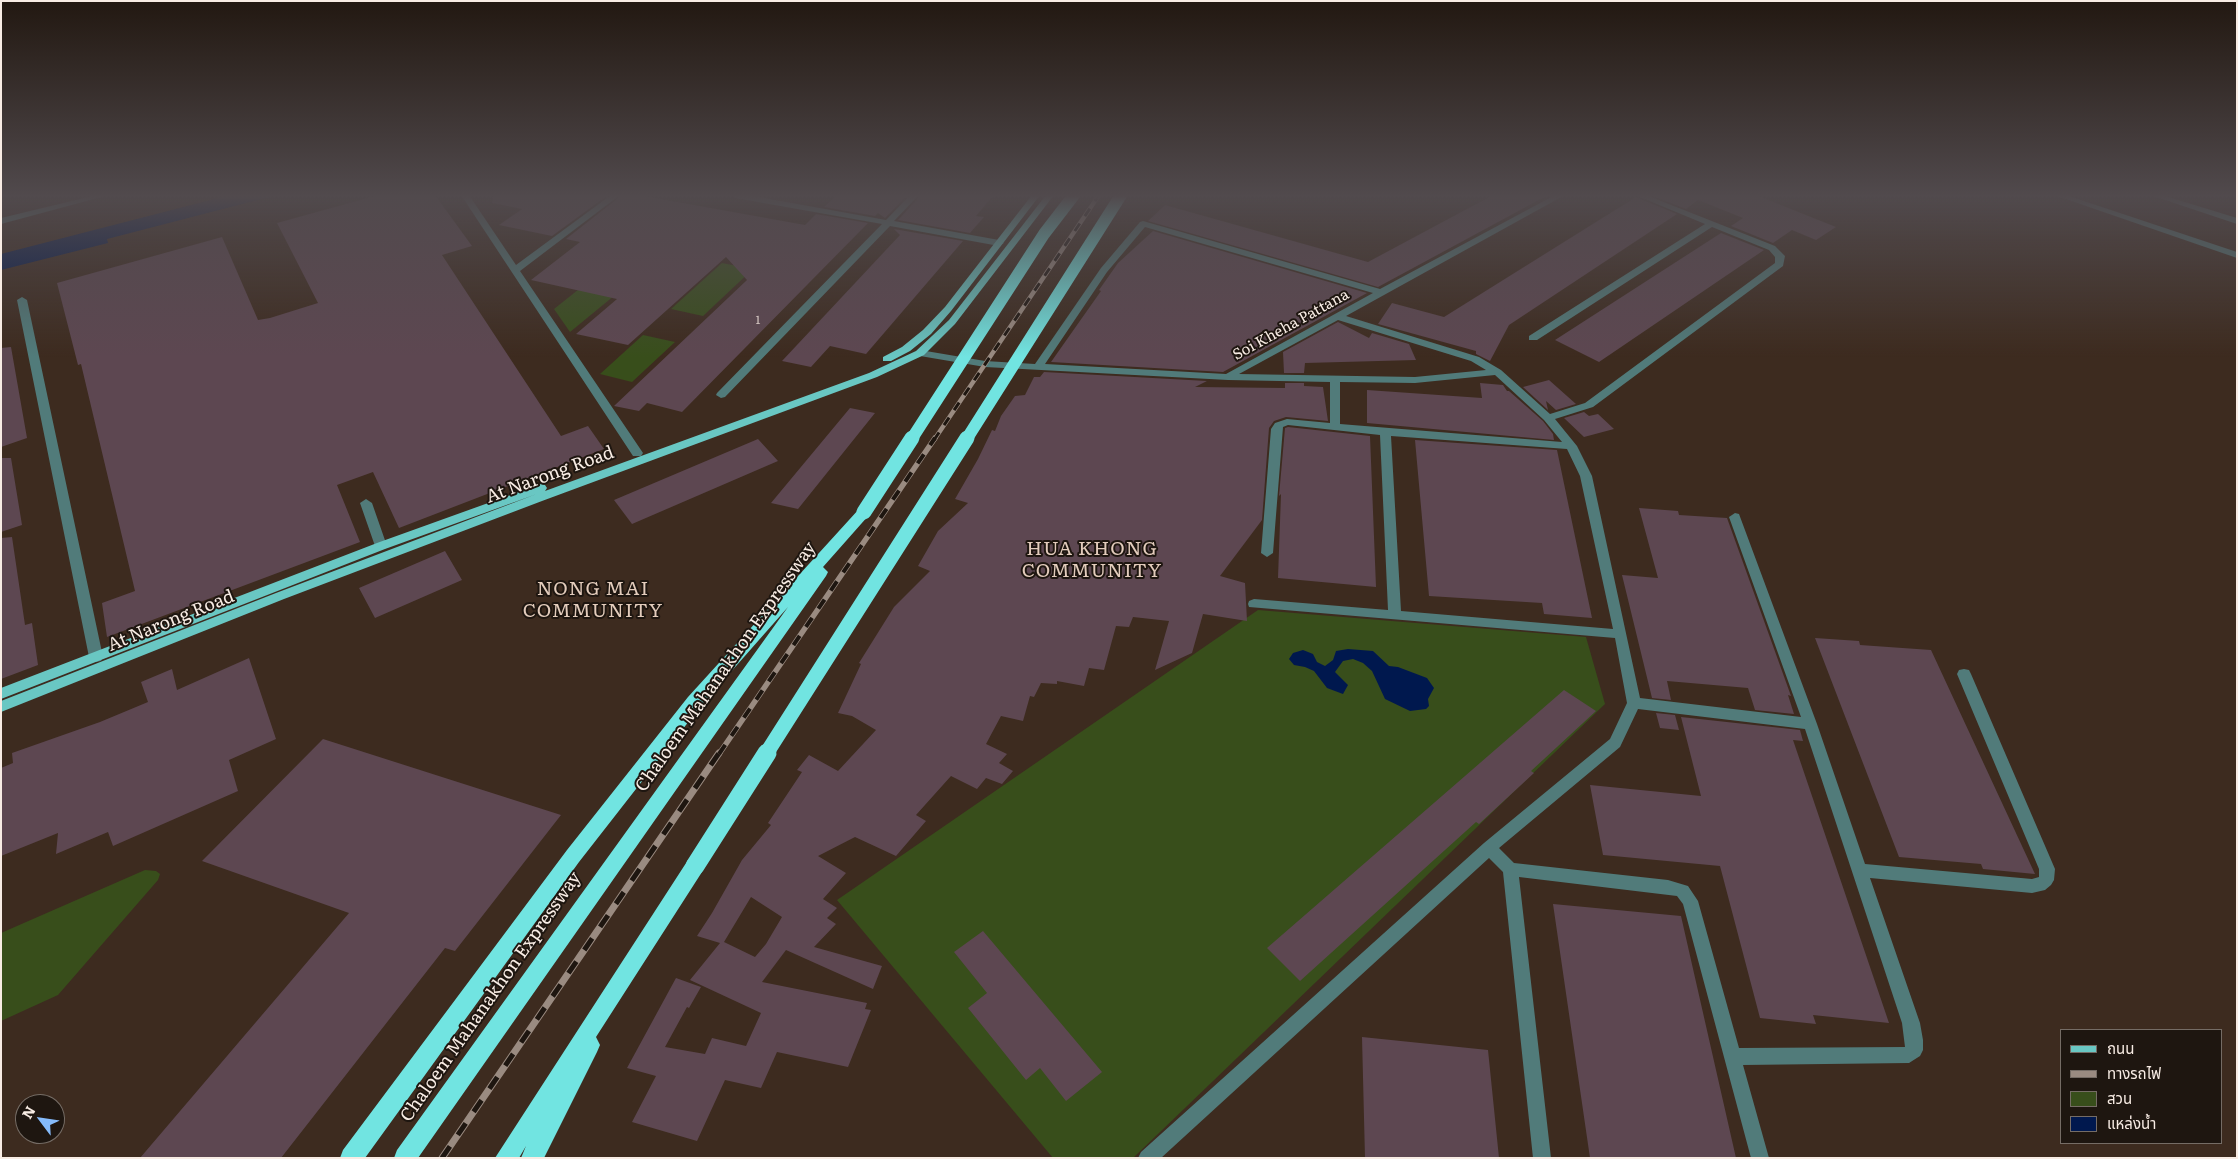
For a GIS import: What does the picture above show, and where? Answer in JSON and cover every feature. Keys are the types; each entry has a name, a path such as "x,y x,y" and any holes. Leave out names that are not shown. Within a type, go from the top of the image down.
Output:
{"highway":[{"name":"Chaloem Mahanakhon Expressway","path":"404,1158 864,512 1034,249"},
{"path":"506,1158 625,976 1087,249"},
{"path":"351,1158 573,856 694,702 864,512"},
{"path":"532,1158 625,976"}],"main road":[{"name":"At Narong Road","path":"1,694 381,546 874,367 906,349 927,332 948,310 995,249"},
{"name":"At Narong Road","path":"1,707 271,600 529,501 873,375 920,352 952,322 1008,249"},
{"path":"906,349 920,352"}],"street":[{"path":"502,249 637,453"},
{"path":"516,270 544,249"},
{"path":"721,395 863,249"},
{"path":"1039,366 1104,270 1122,249"},
{"path":"1230,249 1382,293"},
{"name":"Soi Kheha Pattana","path":"920,352 977,363 1228,376 1462,249"},
{"path":"1533,338 1672,249"},
{"path":"1548,418 1589,405 1780,264 1780,256 1773,249"},
{"path":"2219,249 2237,255"},
{"path":"22,300 96,657"},
{"path":"1147,1158 1489,848 1615,743 1634,703 1621,634 1586,476 1571,446 1548,418 1497,372 1475,359 1338,317"},
{"path":"1228,376 1415,380 1497,372"},
{"path":"1335,379 1335,427"},
{"path":"1267,553 1277,426 1287,422 1385,432 1571,446"},
{"path":"1385,432 1396,615"},
{"path":"366,503 381,546"},
{"path":"1731,1057 1909,1055 1914,1050 1911,1023 1810,724 1735,517"},
{"path":"1254,604 1621,634"},
{"path":"1858,870 2032,886 2039,885 2046,880 2047,869 1964,674"},
{"path":"1634,703 1810,724"},
{"path":"1489,848 1510,869 1668,887 1682,891 1690,901 1760,1158"},
{"path":"1510,869 1542,1158"}],"green space":[{"path":"629,249 671,249 570,332 554,309"},
{"path":"722,263 753,269 703,316 671,309"},
{"path":"643,335 675,342 632,382 600,374"},
{"path":"1258,610 1586,637 1605,704 1133,1158 1053,1158 837,900"},
{"path":"145,870 156,871 160,874 158,880 58,995 1,1021 1,933"}],"water":[{"path":"20,249 84,249 1,270 1,254"},
{"path":"1348,649 1373,651 1389,666 1398,667 1427,678 1434,688 1428,699 1429,706 1426,709 1410,711 1385,699 1372,671 1363,663 1353,659 1343,661 1335,672 1348,685 1343,694 1327,688 1314,671 1294,665 1289,659 1293,653 1303,650 1313,654 1317,662 1325,666 1333,660 1336,651"}],"building":[{"path":"179,249 227,249 258,320 318,303 290,249 462,249 442,255 561,436 588,426 604,449 399,528 373,472 337,485 360,542 107,637 102,603 135,591 81,364 78,365 57,283"},
{"path":"571,249 842,249 682,412 647,403 639,411 614,406 747,280 726,257 628,345 576,334 617,299 531,280"},
{"path":"887,249 956,249 866,354 830,346 811,367 782,361"},
{"path":"1133,249 1215,249 1367,293 1223,372 1051,362 1101,291 1099,290 1118,263"},
{"path":"1246,249 1322,249 1368,262 1392,249 1448,249 1378,287"},
{"path":"1553,249 1624,249 1509,325 1490,361 1476,354 1476,351 1378,324 1392,303 1444,317"},
{"path":"1696,249 1764,250 1599,362 1555,340"},
{"path":"1338,322 1369,338 1372,333 1409,344 1416,360 1305,363 1304,373 1284,373 1283,352"},
{"path":"11,347 27,438 1,447 1,348"},
{"path":"1044,372 1207,381 1195,387 1285,388 1285,383 1304,383 1304,386 1323,387 1328,421 1286,417 1274,421 1269,428 1262,520 1220,576 1245,583 1247,621 1203,614 1192,653 1155,670 1169,621 1133,617 1129,627 1116,626 1104,670 1089,668 1084,686 1057,681 1057,684 1041,683 1034,697 1030,696 1023,721 1001,716 986,744 1007,754 999,763 1013,771 1002,784 986,778 977,789 951,776 916,815 926,821 896,856 855,837 818,856 846,873 823,899 837,908 827,918 836,924 814,947 882,966 873,989 786,950 762,982 867,1003 865,1009 871,1010 848,1067 777,1052 761,1088 725,1080 697,1141 632,1122 656,1076 627,1068 676,978 701,987 689,1008 687,1007 665,1047 705,1054 712,1038 746,1046 761,1013 690,980 720,943 697,936 742,860 771,825 768,823 802,772 797,770 809,755 838,771 876,730 852,716 838,713 861,664 859,663 894,607 930,571 918,566 938,531 968,503 955,499 992,430 995,431 1001,416 1015,396 1025,395 1034,377 1040,377","holes":["751,897 782,917 766,944 755,957 724,942"]},
{"path":"1549,380 1576,404 1556,410 1546,401 1548,410 1523,387"},
{"path":"1480,383 1503,385 1507,391 1543,421 1553,434 1554,440 1367,423 1367,390 1482,398"},
{"path":"850,408 875,413 798,509 771,503"},
{"path":"1584,412 1589,416 1598,414 1614,429 1584,437 1564,418"},
{"path":"1285,428 1370,436 1376,587 1278,578 1281,494 1279,496"},
{"path":"758,439 778,461 632,524 614,500"},
{"path":"1415,440 1557,450 1592,618 1544,614 1542,603 1429,596"},
{"path":"1,458 11,458 22,525 1,532"},
{"path":"1639,508 1678,511 1679,515 1727,518 1791,696 1788,695 1794,714 1755,710 1748,688 1667,681 1671,700 1652,698 1622,575 1658,578"},
{"path":"12,537 25,625 32,623 38,665 1,679 1,538"},
{"path":"445,551 462,580 375,618 359,588"},
{"path":"1815,638 1859,641 1860,645 1931,650 2035,874 1983,869 1981,864 1899,857"},
{"path":"249,658 276,739 229,760 238,791 113,846 108,832 56,854 58,833 1,856 1,768 13,763 12,753 100,722 148,702 141,682 172,669 177,690"},
{"path":"1564,690 1596,711 1531,771 1534,773 1479,824 1476,822 1300,981 1267,948"},
{"path":"1656,713 1675,715 1679,730 1660,728"},
{"path":"1681,717 1800,730 1803,741 1793,740 1889,1023 1813,1015 1816,1024 1760,1018 1720,866 1603,855 1590,785 1701,796"},
{"path":"323,739 561,815 455,951 445,948 281,1158 140,1158 349,913 202,861"},
{"path":"1553,904 1681,916 1736,1158 1590,1158"},
{"path":"983,931 1102,1072 1066,1101 1040,1068 1026,1080 968,1008 987,993 954,952"},
{"path":"1362,1037 1488,1050 1499,1158 1365,1158"}],"railway":[{"path":"934,440 1063,249"},
{"path":"719,754 935,438"},
{"path":"442,1158 719,753"}],"district":[{"name":"HUA KHONG COMMUNITY","path":"1092,560"},
{"name":"NONG MAI COMMUNITY","path":"593,600"}]}
